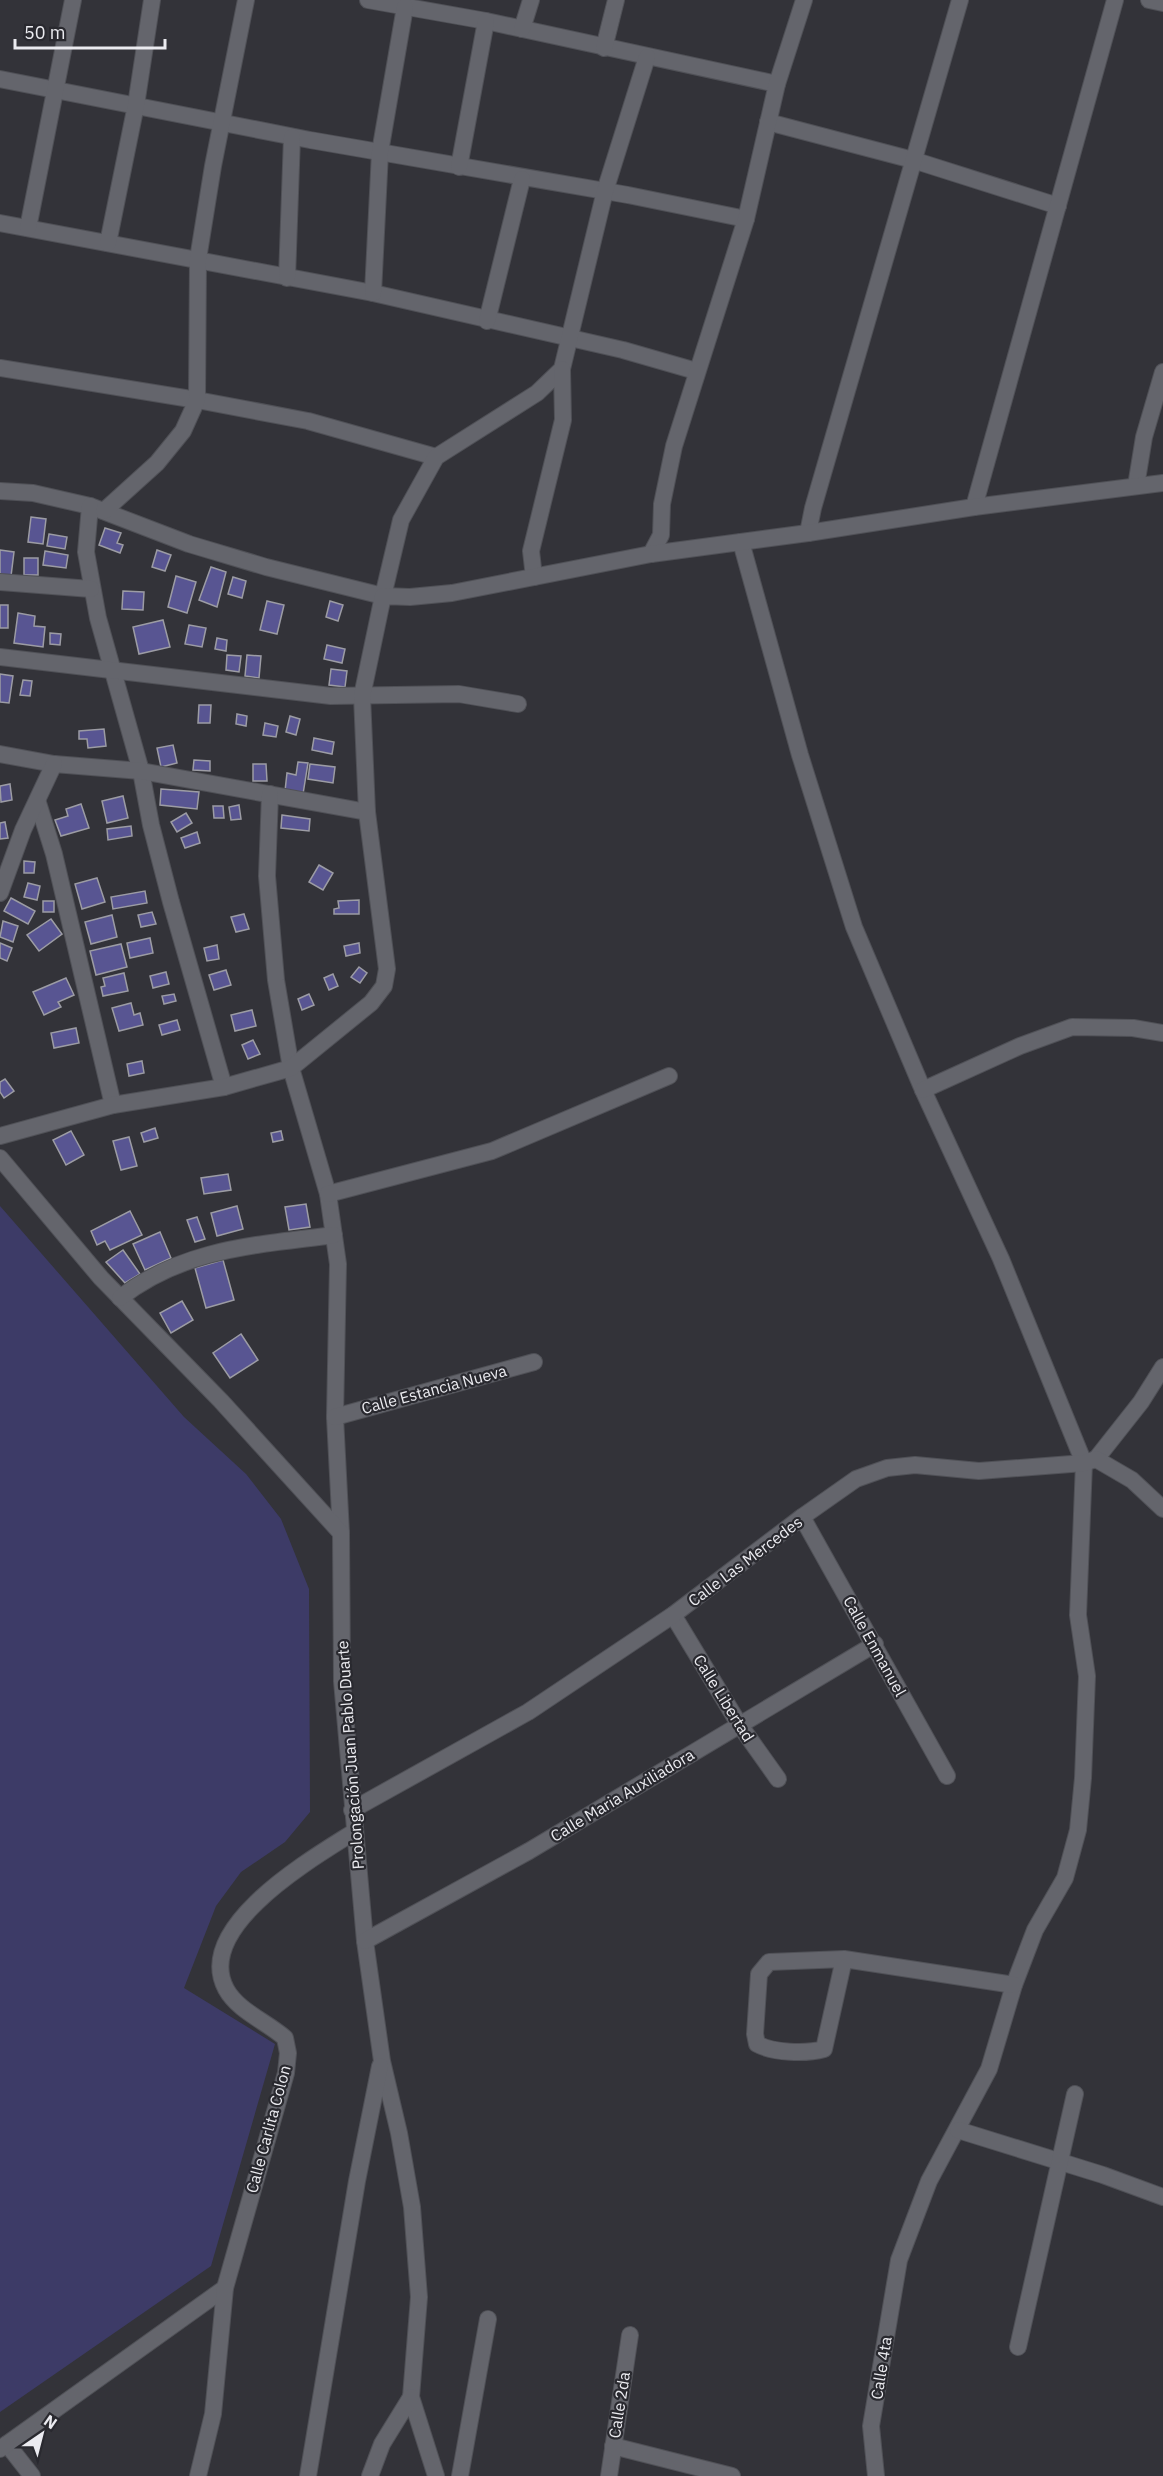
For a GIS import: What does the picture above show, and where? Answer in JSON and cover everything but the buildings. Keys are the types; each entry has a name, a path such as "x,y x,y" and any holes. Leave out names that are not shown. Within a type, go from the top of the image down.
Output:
{"street":[{"path":"28,228 73,0"},
{"path":"108,243 136,105 152,0"},
{"path":"224,1087 151,825 141,771 91,589 86,552 97,509 157,463 183,431 197,400 198,259 246,0"},
{"path":"368,0 405,7 438,6 522,30 777,84"},
{"path":"522,30 531,0"},
{"path":"604,48 616,0"},
{"path":"651,554 661,535 665,481 696,370 746,219 777,84 804,0"},
{"path":"808,533 813,508 960,0"},
{"path":"974,507 1115,0"},
{"path":"1149,0 1163,3"},
{"path":"372,293 380,152 405,7"},
{"path":"459,167 486,21"},
{"path":"534,577 531,551 563,420 562,369 572,338 605,191 647,57"},
{"path":"0,79 292,136 605,191 746,219"},
{"path":"768,122 913,160 1058,206"},
{"path":"287,278 292,136"},
{"path":"487,321 522,178"},
{"path":"0,224 372,293 487,321 572,338 696,370"},
{"path":"0,368 197,400 308,422 436,457"},
{"path":"0,1136 113,1105 224,1087 291,1068 371,1004 387,978 367,812 362,696 401,520 436,457 537,393 562,369"},
{"path":"1136,486 1144,437 1163,372"},
{"path":"0,490 33,494 97,509 189,544 266,567 383,596 410,597 452,593 684,548 808,533 974,507 1163,483"},
{"path":"661,535 684,548"},
{"path":"741,542 800,755 854,927 923,1090 1090,1461 1132,1480 1163,1509"},
{"path":"0,582 91,589"},
{"path":"0,657 331,696 459,694 518,704"},
{"path":"0,754 54,764 141,771 367,812"},
{"path":"0,892 23,830 38,803 54,764"},
{"name":"Prolongación Juan Pablo Duarte","path":"270,794 267,876 276,980 291,1068 328,1194 338,1264 335,1417 341,1533 342,1681 352,1810 365,1941 382,2061 399,2133 412,2207 419,2297 411,2397 436,2476"},
{"path":"38,803 60,876 113,1105"},
{"path":"923,1090 1020,1046 1072,1027 1133,1028 1163,1033"},
{"path":"328,1194 492,1151 669,1076"},
{"path":"0,1158 120,1298 221,1401 341,1533"},
{"path":"120,1298 156,1273 182,1261 255,1245 334,1235"},
{"name":"Calle Estancia Nueva","path":"335,1417 534,1362"},
{"path":"1090,1461 1141,1402 1163,1367"},
{"name":"Calle Las Mercedes","path":"352,1810 528,1712 673,1615 802,1516 856,1479 887,1468 915,1465 978,1471 1090,1461"},
{"name":"Calle 4ta","path":"876,2476 872,2426 899,2260 929,2181 989,2069 1014,1985 1035,1930 1065,1878 1078,1830 1083,1778 1087,1676 1078,1615 1090,1461"},
{"name":"Calle Enmanuel","path":"802,1516 947,1776"},
{"name":"Calle Libertad","path":"673,1615 739,1724 778,1779"},
{"name":"Calle Maria Auxiliadora","path":"365,1941 529,1851 875,1644"},
{"name":"Calle Carlita Colon","path":"198,2476 213,2414 225,2288 286,2073 288,2053 285,2038 237,2003 226,1988 220,1969 224,1946 264,1893 354,1832"},
{"path":"844,1959 824,2049 814,2052 794,2051 765,2048 757,2044 754,2034 759,1974 769,1962 844,1959 1014,1985"},
{"path":"308,2476 355,2192 382,2061"},
{"path":"1018,2347 1058,2161 1075,2094"},
{"path":"958,2130 1058,2161 1163,2198"},
{"path":"32,2476 4,2447 225,2288"},
{"path":"460,2476 488,2319"},
{"name":"Calle 2da","path":"609,2476 630,2335"},
{"path":"370,2476 382,2444 411,2397"},
{"path":"613,2446 732,2476"}],"shaded area":[{"path":"0,1206 184,1417 246,1474 281,1519 309,1589 310,1812 285,1842 241,1872 216,1906 184,1988 275,2044 211,2266 0,2412"}]}
